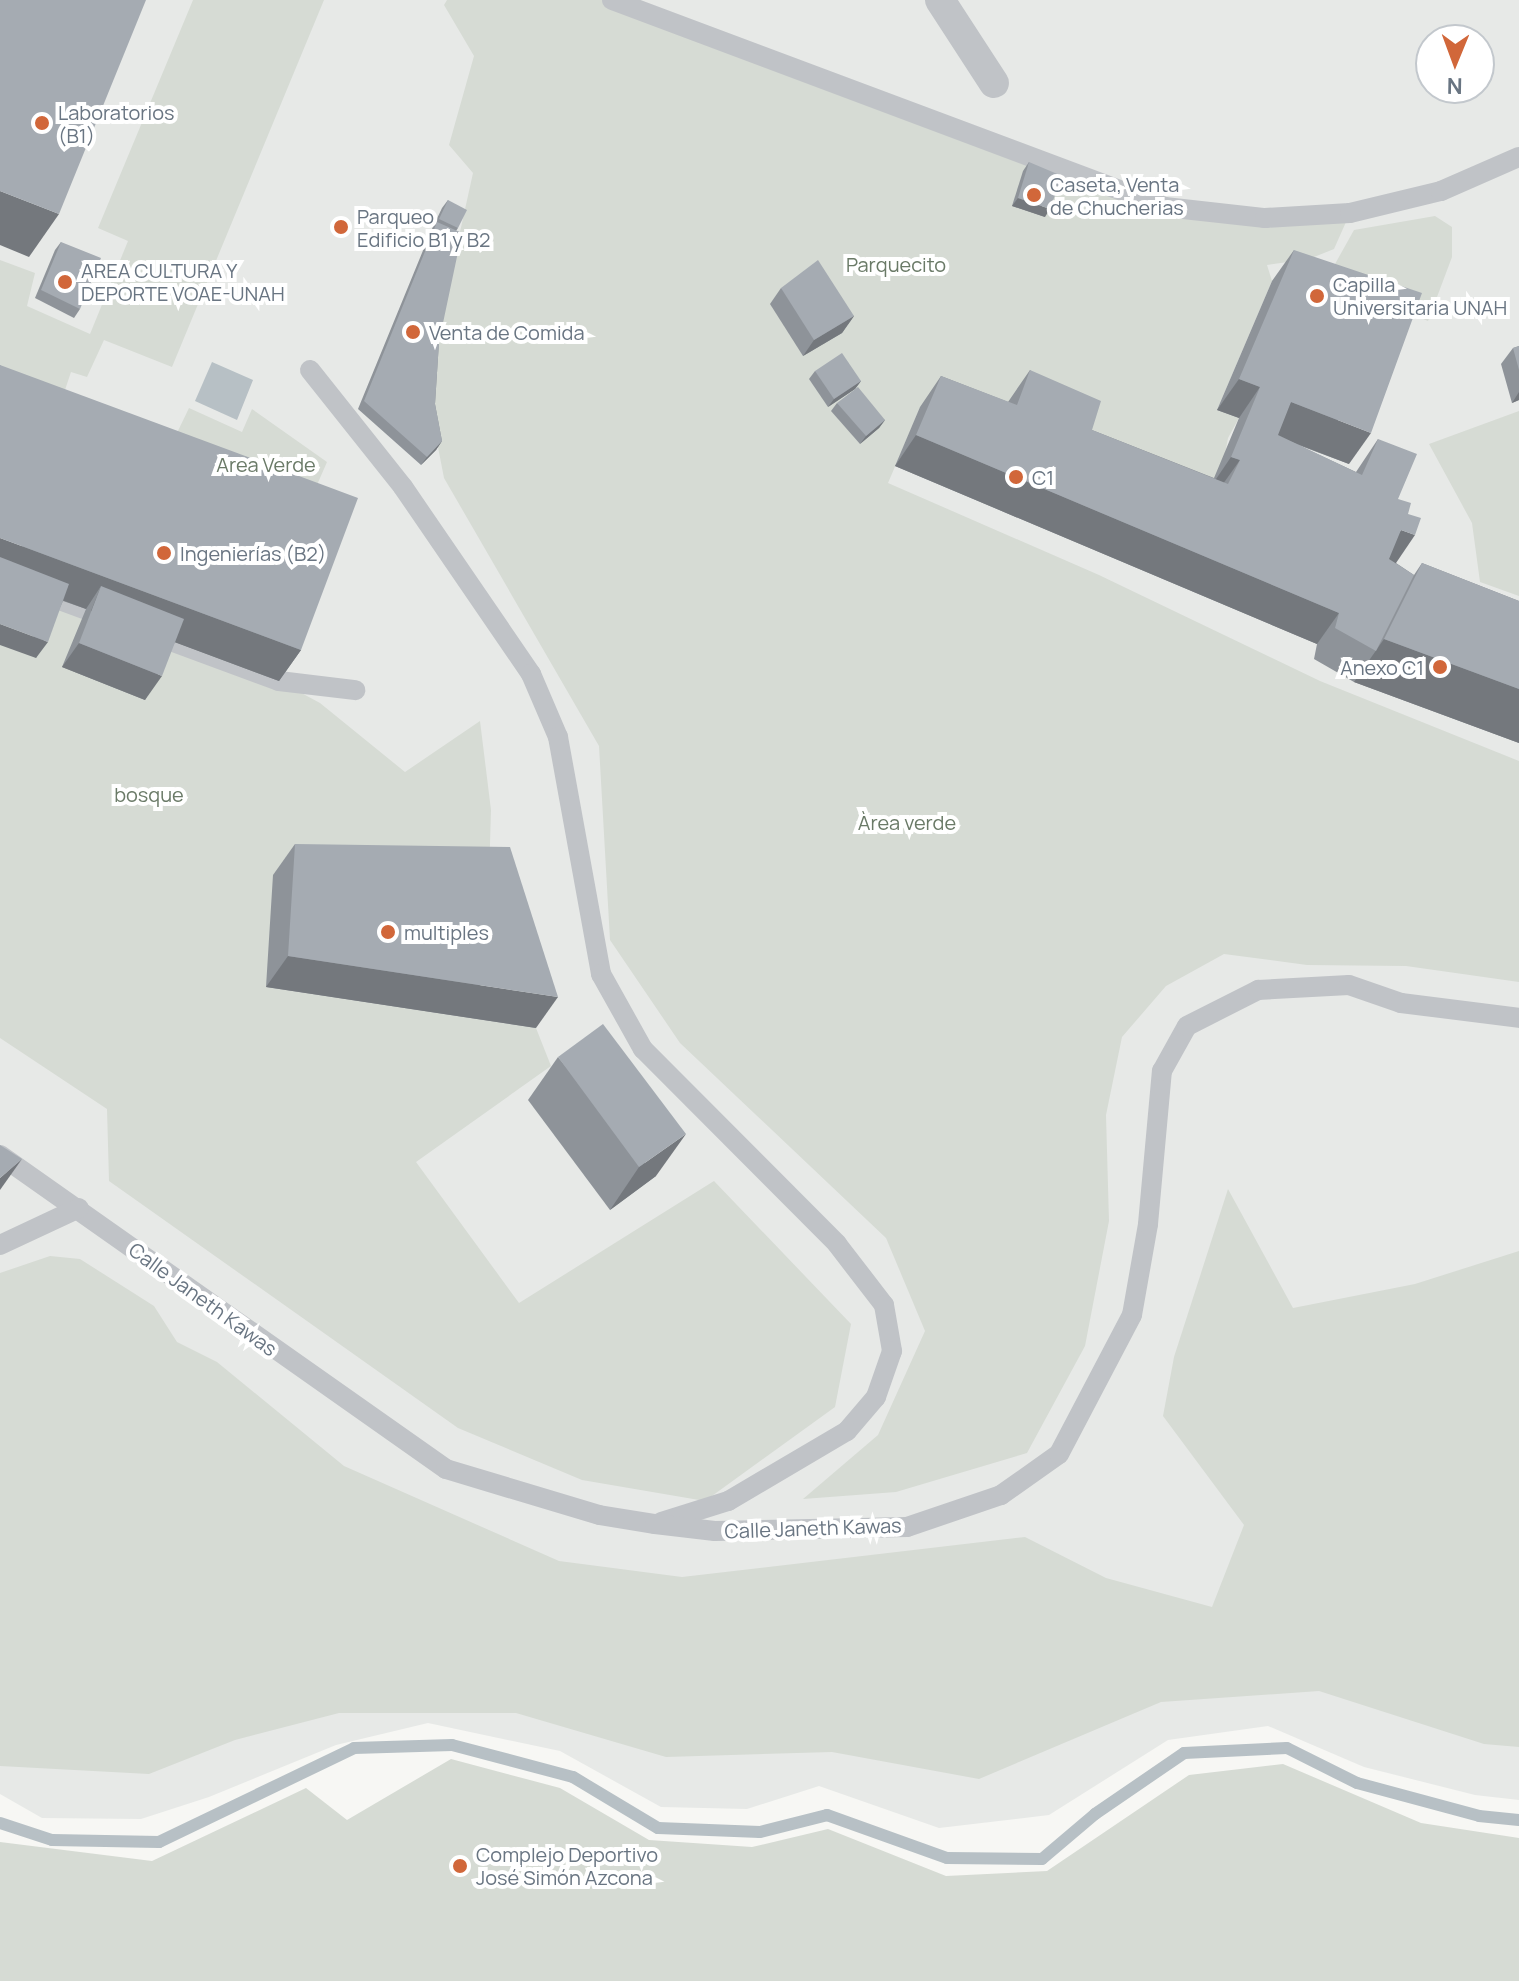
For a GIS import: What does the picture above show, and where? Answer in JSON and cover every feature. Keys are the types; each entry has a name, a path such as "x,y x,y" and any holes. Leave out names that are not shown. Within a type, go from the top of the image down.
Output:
{"street":[{"path":"940,0 994,83"}],"lane":[{"path":"612,0 1165,207 1265,218 1350,213 1441,191 1519,157"},
{"path":"310,370 403,487 531,674 558,737 601,974 643,1049 837,1244 884,1305 892,1351 876,1397 847,1431 728,1501 655,1524"},
{"path":"0,578 279,681 355,690"},
{"name":"Calle Janeth Kawas","path":"0,1155 79,1208 208,1306 446,1469 599,1515 655,1524 715,1531 907,1527 1001,1495 1059,1454 1132,1315 1148,1224 1162,1071 1187,1026 1258,990 1349,985 1401,1003 1519,1018"},
{"path":"0,1245 79,1208"}],"shaded area":[{"path":"0,0 1519,0 1519,1800 1475,1795 1364,1767 1268,1726 1168,1740 1049,1815 939,1828 819,1786 747,1809 661,1807 560,1751 428,1723 336,1745 209,1797 141,1819 42,1818 0,1794"},
{"path":"212,362 253,380 237,420 195,401"}],"green space":[{"path":"193,0 324,0 172,367 104,340 87,377 71,372 54,423 0,404 0,260 35,273 27,306 90,334 128,241 98,228"},
{"name":"Àrea verde","path":"447,0 612,0 1165,207 1350,213 1334,249 1309,259 1267,265 1272,281 1217,410 1239,418 1228,438 1218,491 1008,402 920,408 888,483 1099,575 1320,681 1519,761 1519,982 1406,966 1307,965 1224,954 1166,986 1122,1037 1106,1115 1109,1221 1085,1346 1027,1453 896,1492 803,1499 878,1435 925,1331 886,1238 680,1043 610,940 599,746 444,478 431,411 434,350 473,173 449,145 474,56 444,5"},
{"path":"1435,216 1452,227 1452,257 1428,321 1315,274 1335,264 1354,230"},
{"name":"Area Verde","path":"189,408 242,432 252,409 327,462 303,517 162,464"},
{"path":"1519,411 1519,596 1480,582 1472,523 1429,444"},
{"name":"bosque","path":"0,578 279,681 320,703 405,772 480,721 491,810 489,878 266,987 536,1028 551,1066 416,1162 519,1303 714,1181 851,1324 835,1407 705,1501 582,1480 458,1428 109,1181 107,1109 0,1038"},
{"path":"1228,1189 1293,1308 1415,1284 1519,1251 1519,1747 1484,1744 1319,1691 1161,1702 979,1779 832,1752 666,1757 516,1713 339,1713 235,1740 149,1774 0,1766 0,1273 50,1256 80,1259 154,1306 177,1342 217,1362 344,1466 559,1561 682,1577 1025,1537 1106,1578 1212,1607 1244,1525 1163,1416 1174,1357"},
{"name":"Complejo Deportivo José Simón Azcona","path":"451,1759 560,1788 649,1840 752,1847 828,1829 946,1876 1047,1871 1189,1775 1283,1764 1421,1823 1519,1838 1519,1981 0,1981 0,1842 152,1861 306,1788 347,1820"}],"building":[{"name":"Laboratorios (B1)","path":"0,0 146,0 59,214 0,191"},
{"name":"Caseta, Venta de Chucherias","path":"1029,162 1062,176 1050,209 1018,198"},
{"path":"448,200 467,210 458,228 439,219"},
{"name":"Venta de Comida","path":"437,222 462,233 439,342 435,404 442,441 427,457 364,401"},
{"name":"AREA CULTURA Y DEPORTE VOAE-UNAH","path":"61,242 101,258 80,309 41,290"},
{"name":"C1","path":"1294,250 1422,293 1371,433 1291,402 1278,435 1362,475 1378,439 1417,454 1398,499 1411,503 1408,514 1421,518 1415,535 1401,530 1389,559 1414,575 1376,651 1335,628 1339,613 916,435 941,376 1017,405 1030,370 1101,401 1092,430 1228,484 1240,460 1231,457 1260,387 1239,379"},
{"path":"818,260 854,316 814,340 781,288"},
{"path":"1519,346 1519,370 1513,348"},
{"path":"842,353 861,381 834,399 815,371"},
{"name":"Ingenierías (B2)","path":"0,365 358,498 301,650 0,538"},
{"path":"858,387 885,420 866,436 837,403"},
{"path":"0,557 69,584 48,642 0,624"},
{"path":"1422,563 1519,601 1519,689 1384,639"},
{"path":"101,586 184,619 162,676 79,643"},
{"name":"multiples","path":"295,844 510,847 558,997 288,956"},
{"path":"603,1024 686,1134 639,1167 558,1057"},
{"path":"0,1145 22,1159 0,1178"}],"waterway":[{"path":"0,1823 52,1840 159,1842 354,1748 452,1745 573,1777 658,1828 760,1832 827,1815 947,1858 1042,1859 1095,1814 1184,1753 1287,1748 1357,1783 1479,1816 1519,1820"}],"place":[{"name":"Laboratorios (B1)","path":"42,123"},
{"name":"Caseta, Venta de Chucherias","path":"1034,195"},
{"name":"Parqueo Edificio B1 y B2","path":"341,227"},
{"name":"AREA CULTURA Y DEPORTE VOAE-UNAH","path":"65,282"},
{"name":"Capilla Universitaria UNAH","path":"1317,296"},
{"name":"Venta de Comida","path":"413,332"},
{"name":"C1","path":"1016,477"},
{"name":"Ingenierías (B2)","path":"164,553"},
{"name":"Anexo C1","path":"1440,667"},
{"name":"multiples","path":"388,932"},
{"name":"Complejo Deportivo José Simón Azcona","path":"460,1866"}],"park label":[{"name":"Parquecito","path":"896,264"}]}
